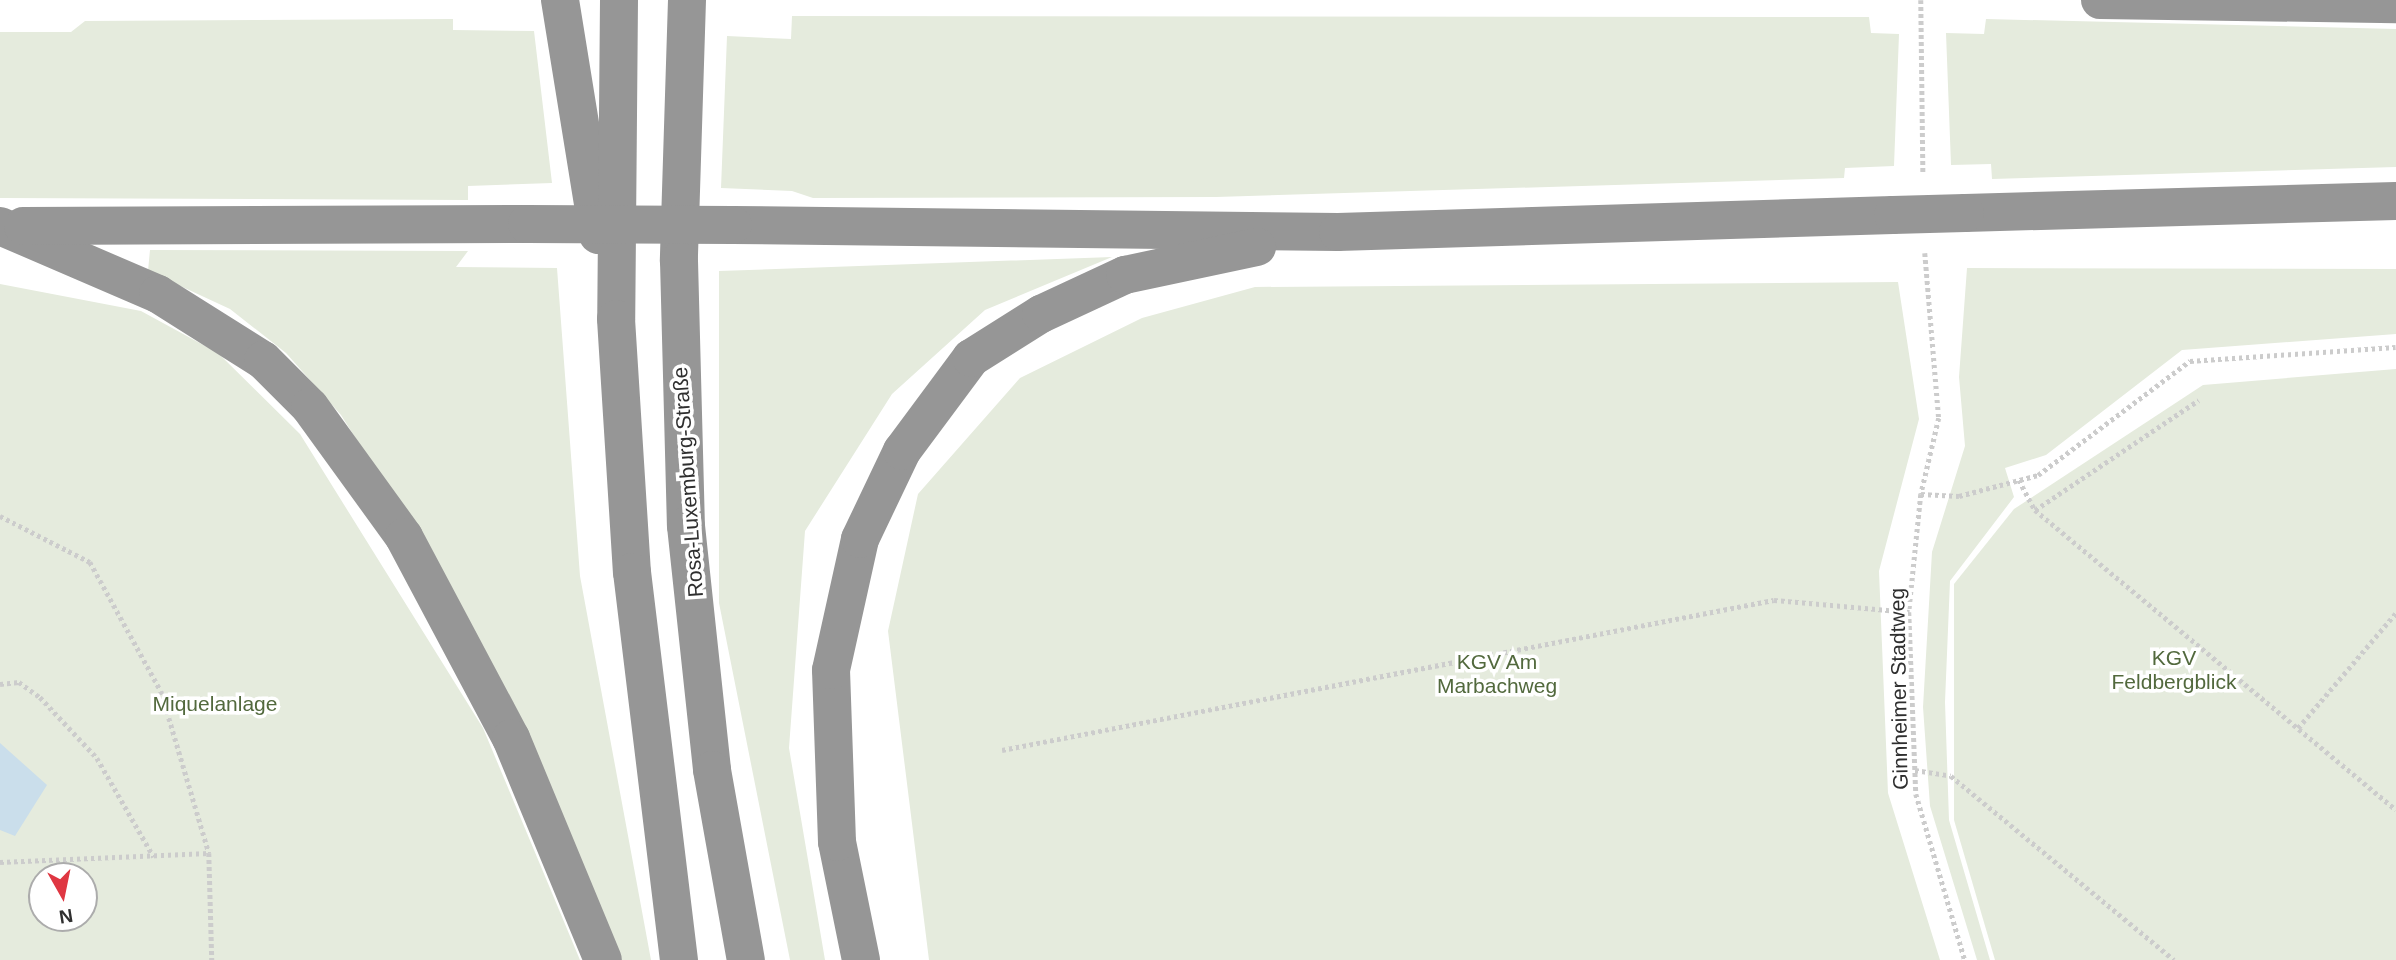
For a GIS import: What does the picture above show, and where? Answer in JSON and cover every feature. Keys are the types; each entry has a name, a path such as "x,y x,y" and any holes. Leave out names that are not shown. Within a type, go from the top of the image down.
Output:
{"highway":[{"path":"559,0 575,126 616,319"},
{"path":"618,0 616,319 632,572 680,960"},
{"name":"Rosa-Luxemburg-Straße","path":"687,0 679,261 686,526 712,770 746,960"},
{"path":"2100,0 2396,4"},
{"path":"0,226 527,224 1338,232 2396,201"},
{"path":"0,226 158,294 262,360 310,407 404,537 505,726 603,960"},
{"path":"861,960 837,842 831,670 860,539 902,451 971,358 1041,314 1125,275 1338,232"}],"path":[{"path":"2396,346 2190,361 2038,475 2019,480 2035,510 2396,810"},
{"path":"2035,510 2199,400"},
{"name":"Ginnheimer Stadtweg","path":"1965,960 1916,794 1909,612 1921,494 1959,496 2019,480"},
{"path":"0,516 90,562 161,691 209,853 212,960"},
{"path":"1002,751 1774,600 1909,612"},
{"path":"2298,728 2396,613"},
{"path":"0,684 19,682 40,697 97,758 154,857"},
{"path":"1915,771 1951,776 2174,960"},
{"path":"0,862 209,853"}],"green space":[{"path":"792,16 1869,17 1871,33 1899,34 1894,166 1845,168 1844,178 1216,197 813,198 792,191 721,188 727,36 791,39"},
{"path":"453,19 453,30 534,31 552,183 468,186 468,200 0,198 0,32 71,32 85,21"},
{"path":"1986,19 2396,29 2396,167 1992,179 1991,164 1951,165 1946,33 1984,34"},
{"path":"150,250 468,251 456,267 557,268 580,576 651,960 614,960 427,551 341,415 286,353 230,309 148,271"},
{"path":"1112,257 985,310 892,394 805,531 789,748 825,960 790,960 719,603 719,271"},
{"path":"1967,268 2396,269 2396,334 2182,350 2046,455 2005,468 2014,497 1950,581 1945,702 1949,820 1990,960 1977,960 1930,806 1923,707 1932,552 1965,446 1959,377"},
{"name":"KGV Am Marbachweg","path":"1898,282 1919,419 1879,571 1888,793 1940,960 929,960 888,631 918,494 1020,378 1142,318 1255,287"},
{"name":"Miquelanlage","path":"0,284 141,311 218,353 300,434 483,728 580,960 0,960"},
{"name":"KGV Feldbergblick","path":"2396,369 2396,960 1995,960 1954,820 1954,584 2014,509 2203,385"}],"water":[{"path":"0,743 47,785 15,836 0,830"}]}
